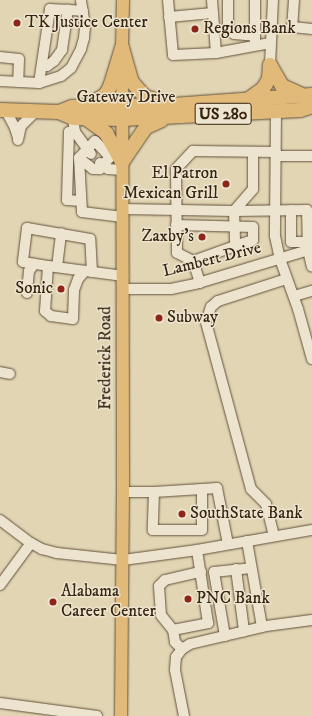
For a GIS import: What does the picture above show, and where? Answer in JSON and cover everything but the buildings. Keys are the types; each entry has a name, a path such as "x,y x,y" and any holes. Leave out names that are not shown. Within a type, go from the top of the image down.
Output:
{"highway":[{"path":"122,48 132,82 145,96 171,111 146,127 122,166"},
{"path":"122,48 108,91 105,96 81,119 106,133 122,166"},
{"path":"270,65 282,86 309,99"},
{"path":"249,100 263,89 270,79 270,65"},
{"name":"Gateway Drive","path":"171,111 249,100 309,99"},
{"name":"Gateway Drive","path":"3,110 60,112 81,119 122,113 300,110 309,99"},
{"name":"Gateway Drive","path":"60,112 72,107 81,119"}],"main road":[{"name":"Frederick Road","path":"123,0 123,715"}],"street":[{"path":"0,81 39,83 61,76 71,68 81,49 84,38 85,26 81,0"},
{"path":"168,0 173,55 216,53 270,43"},
{"path":"212,0 216,53"},
{"path":"228,0 228,28 234,34 255,36"},
{"path":"254,47 255,0"},
{"path":"270,65 273,0"},
{"path":"294,0 292,27 312,29"},
{"path":"39,83 49,11 52,8 83,11"},
{"path":"42,66 47,66 54,61 62,50 68,9"},
{"path":"169,17 213,12"},
{"path":"0,57 19,59 18,82"},
{"path":"3,110 15,128 18,140 21,126 36,112"},
{"name":"Lambert Drive","path":"123,289 171,289 200,283 280,259 275,236 276,111"},
{"path":"81,119 89,152"},
{"path":"81,119 70,132 67,200 81,201"},
{"path":"95,141 110,157 101,164 100,169 93,169 79,158 89,152 95,141"},
{"path":"200,283 193,261 177,253 176,169 194,151 253,152 312,156"},
{"path":"235,246 234,210 253,189 253,152"},
{"path":"79,158 82,212 123,213 176,210 307,210 309,247 312,267"},
{"path":"101,164 108,169 122,166"},
{"path":"291,210 291,242 309,247"},
{"path":"176,225 253,226 253,240 193,261"},
{"path":"27,293 29,271 27,228 57,232 90,239 88,271 78,279 74,290 73,319 51,316 45,311 45,303 53,266 57,232"},
{"path":"309,247 280,259 286,279 309,337 312,359"},
{"path":"28,263 123,276"},
{"path":"45,303 54,312 62,313 68,310 71,269"},
{"path":"274,536 266,504 251,489 206,322 211,307 218,301 286,279"},
{"path":"294,296 312,291"},
{"path":"123,492 154,492 217,488 228,544"},
{"path":"154,492 153,530 202,530 202,489"},
{"path":"0,520 31,543 57,553 123,560 197,550 312,530"},
{"path":"247,541 262,627"},
{"path":"0,585 31,543"},
{"path":"173,630 208,623 197,550"},
{"path":"225,636 214,572 251,568"},
{"path":"236,570 244,631"},
{"path":"182,649 175,642 173,630 160,611 160,586 161,582 201,572"},
{"path":"184,716 175,670 176,657 182,649 190,644 244,631 285,622 312,620"},
{"path":"0,703 78,715 97,716"}],"place":[{"name":"TK Justice Center","path":"17,23"},
{"name":"Regions Bank","path":"195,29"},
{"name":"El Patron Mexican Grill","path":"226,184"},
{"name":"Zaxby's","path":"202,237"},
{"name":"Sonic","path":"61,289"},
{"name":"Subway","path":"159,318"},
{"name":"SouthState Bank","path":"182,514"},
{"name":"PNC Bank","path":"188,599"},
{"name":"Alabama Career Center","path":"53,602"}]}
